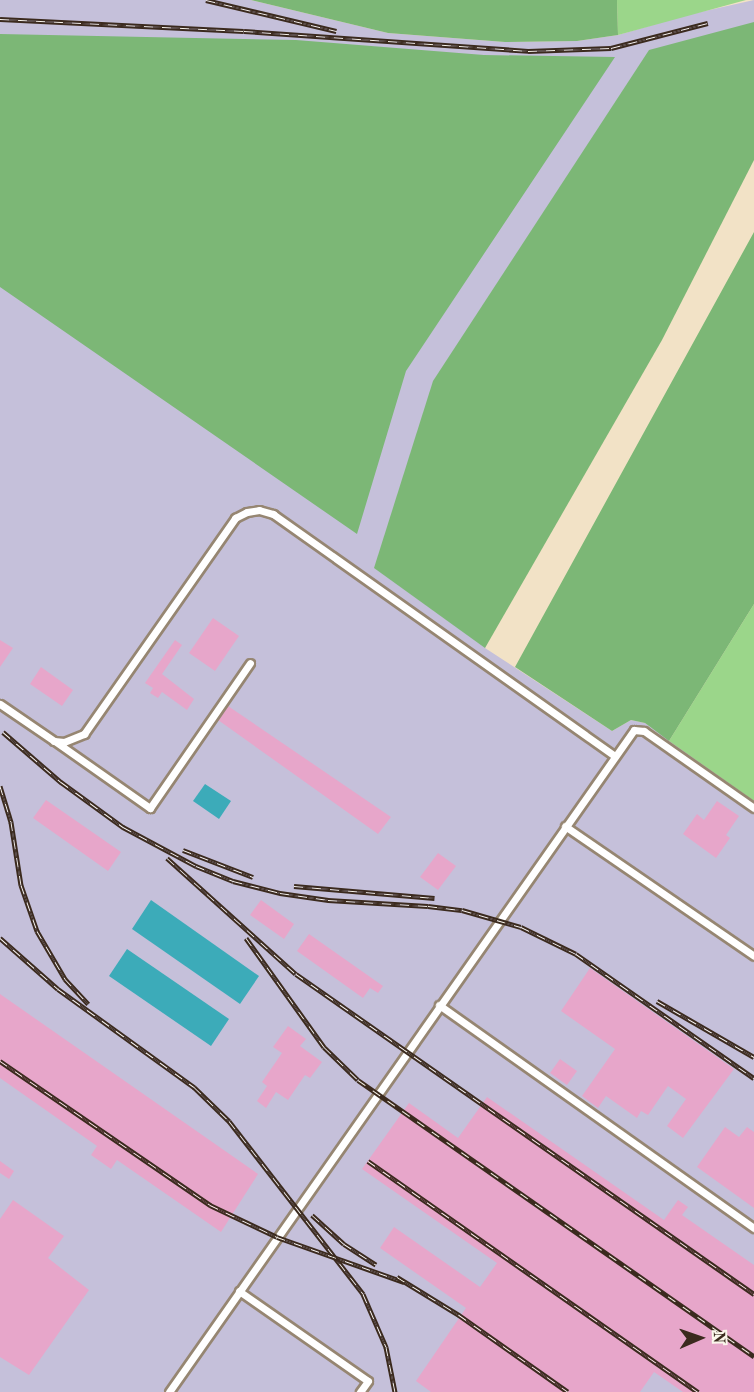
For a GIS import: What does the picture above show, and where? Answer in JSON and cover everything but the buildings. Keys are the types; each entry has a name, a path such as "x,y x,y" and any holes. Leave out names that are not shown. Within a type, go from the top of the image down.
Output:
{"lane":[{"path":"54,741 64,742 84,734 235,518 246,512 260,510 273,514 615,756"},
{"path":"0,704 150,808 250,663"},
{"path":"169,1392 634,730 644,731 754,808"},
{"path":"565,826 754,957"},
{"path":"439,1005 754,1228"},
{"path":"239,1291 368,1381 360,1392"}],"shaded area":[{"path":"0,0 251,0 388,33 505,42 577,41 618,35 687,15 754,0 754,57 485,648 612,731 631,720 645,723 754,801 754,1392 0,1392"}],"green space":[{"path":"251,0 617,0 618,35 577,41 505,42 388,33"},
{"path":"617,0 746,0 618,35"},
{"path":"754,22 754,160 662,340 485,648 374,568 433,381 649,50"},
{"path":"0,34 296,40 484,55 615,57 406,371 357,534 0,287"},
{"path":"754,232 754,604 669,741 645,723 631,720 612,731 515,667"},
{"path":"754,604 754,801 669,741"}],"water":[{"path":"205,784 231,801 219,819 193,801"},
{"path":"151,900 259,976 240,1004 132,929"},
{"path":"127,949 229,1019 211,1046 109,976"}],"railway":[{"path":"206,0 336,31"},
{"path":"0,19 244,31 528,51 611,48 708,23"},
{"path":"3,732 61,782 123,827 196,866 233,881 280,893 328,900 462,910 521,927 576,954 754,1078"},
{"path":"0,786 11,822 21,885 37,931 65,979 88,1004"},
{"path":"183,850 253,877"},
{"path":"167,858 296,974 754,1294"},
{"path":"294,886 434,898"},
{"path":"0,938 58,989 194,1087 229,1121 363,1294 386,1347 395,1392"},
{"path":"246,938 324,1047 358,1080 754,1356"},
{"path":"657,1001 754,1057"},
{"path":"0,1061 210,1205 277,1237 404,1282"},
{"path":"368,1161 698,1392"},
{"path":"312,1215 344,1244 376,1265"},
{"path":"397,1277 459,1315 568,1392"}]}
